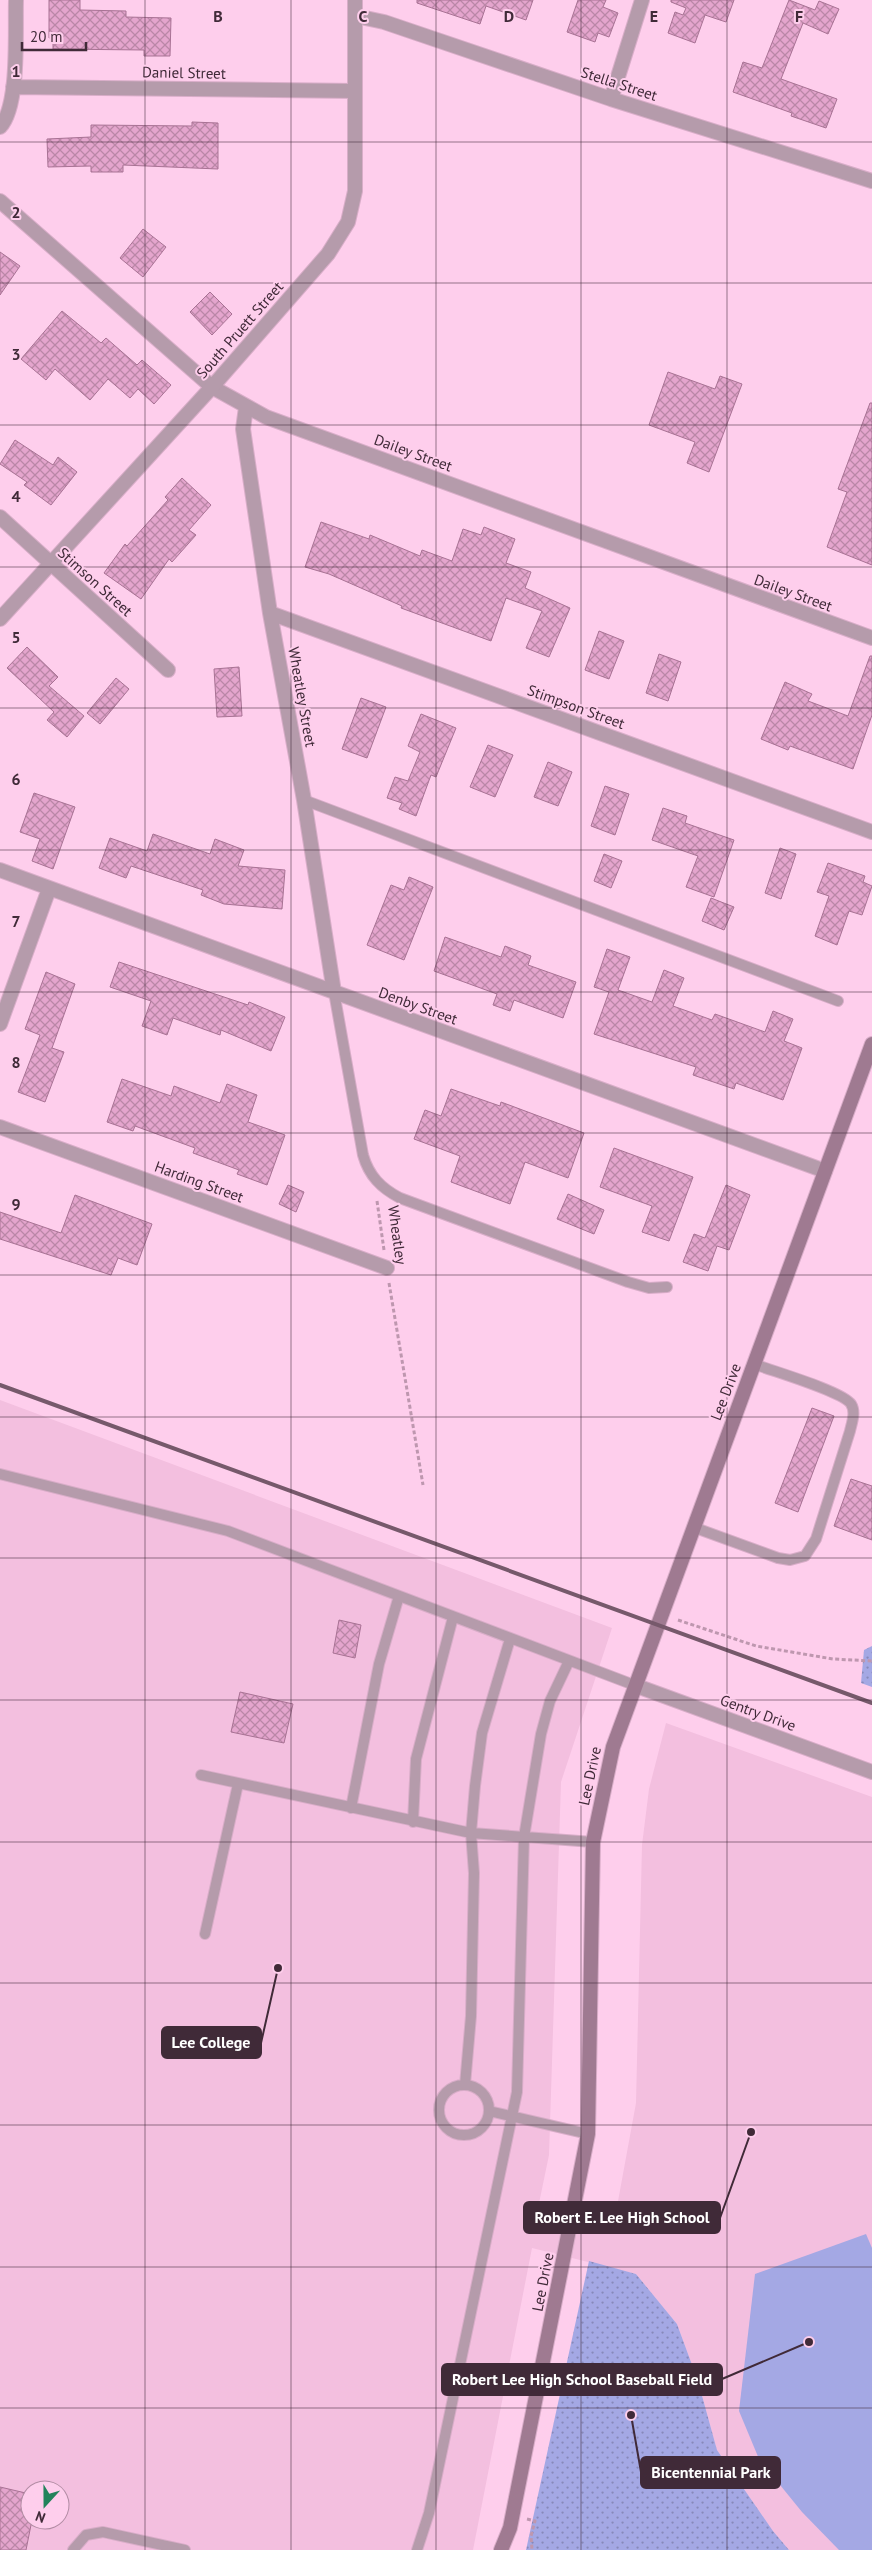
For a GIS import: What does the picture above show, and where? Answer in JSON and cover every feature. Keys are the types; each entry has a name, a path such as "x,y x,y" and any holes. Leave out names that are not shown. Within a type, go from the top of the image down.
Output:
{"main road":[{"name":"Lee Drive","path":"501,2550 510,2528 588,2134 593,1842 612,1747 872,1044"}],"street":[{"path":"0,127 7,119 13,87 16,0"},
{"name":"South Pruett Street","path":"0,619 50,562 212,387 328,254 348,222 355,191 355,0"},
{"path":"612,99 642,0"},
{"name":"Stella Street","path":"356,16 384,22 612,99 872,181"},
{"name":"Daniel Street","path":"13,87 355,91"},
{"name":"Dailey Street","path":"0,201 212,387 246,408 266,417 872,638"},
{"name":"Wheatley Street","path":"246,408 243,429 270,612 304,800 334,992"},
{"name":"Stimson Street","path":"0,517 168,670"},
{"name":"Stimpson Street","path":"270,612 872,832"},
{"name":"Denby Street","path":"0,870 826,1171"},
{"path":"0,1024 49,889"},
{"name":"Harding Street","path":"0,1127 387,1268"},
{"name":"Gentry Drive","path":"634,1685 872,1772"}],"lane":[{"path":"304,800 838,1001"},
{"path":"334,992 363,1155 367,1169 386,1191 400,1198 628,1282 649,1288 667,1287"},
{"path":"693,1527 778,1558 790,1560 805,1556 816,1539 850,1430 854,1413 851,1403 838,1394 754,1364"},
{"path":"0,1474 228,1531 634,1685"},
{"path":"351,1808 379,1664 399,1596"},
{"path":"413,1822 416,1760 453,1617"},
{"path":"465,2084 471,2006 474,1873 471,1834 482,1733 510,1638"},
{"path":"417,2550 429,2513 517,2092 524,1837 541,1734 550,1701 569,1661"},
{"path":"201,1775 471,1834 593,1842"},
{"path":"205,1934 238,1784"},
{"path":"465,2084 473,2086 485,2096 489,2111 488,2120 476,2132 459,2134 445,2126 440,2118 440,2102 450,2089 465,2084"},
{"path":"489,2111 588,2134"},
{"path":"73,2550 86,2535 103,2532 185,2550"},
{"path":"158,2550 168,2546"}],"path":[{"name":"Wheatley","path":"374,1178 423,1485"},
{"path":"660,1615 756,1646 833,1659 872,1661"}],"shaded area":[{"path":"0,1400 612,1628 561,1782 549,2155 537,2213 614,2223 636,2103 642,1845 649,1789 666,1723 872,1797 872,2550 789,2550 773,2531 717,2450 698,2381 677,2324 636,2274 532,2248 473,2550 0,2550"},
{"path":"872,1646 872,1687 861,1683 864,1650"},
{"path":"866,2234 872,2248 872,2550 839,2550 802,2512 759,2459 739,2411 755,2274"},
{"path":"589,2261 636,2274 677,2324 698,2381 717,2450 773,2531 789,2550 526,2550"}],"building":[{"path":"49,0 80,0 80,10 126,11 126,17 171,18 170,56 144,56 144,50 53,49 53,38 49,38"},
{"path":"417,0 533,0 526,20 486,6 480,24 417,3"},
{"path":"578,0 606,0 603,7 618,13 609,37 598,33 595,42 567,32"},
{"path":"671,0 734,0 726,22 705,15 695,43 668,33 675,12 683,15 686,8 671,2"},
{"path":"789,0 815,10 819,1 839,9 828,34 803,23 781,79 837,99 826,128 791,116 792,113 733,92 743,62 762,68"},
{"path":"192,122 218,123 218,169 123,165 123,172 91,172 91,166 48,167 47,139 91,137 91,125 192,126"},
{"path":"143,229 166,247 143,277 120,258"},
{"path":"0,252 20,266 0,295"},
{"path":"210,292 232,314 212,335 190,312"},
{"path":"62,311 101,343 106,338 137,365 142,360 171,385 154,404 138,389 130,398 108,379 90,400 55,369 46,380 21,359"},
{"path":"668,372 715,389 720,376 742,384 709,472 687,463 695,442 649,425"},
{"path":"870,403 872,403 872,565 827,547 847,492 838,489"},
{"path":"15,440 53,465 58,457 77,472 51,505 24,485 27,482 0,464"},
{"path":"182,478 211,505 189,530 196,535 172,562 169,559 141,599 104,573 125,544 127,546 168,500 165,497"},
{"path":"321,522 369,539 370,535 420,556 422,550 452,561 463,529 481,535 484,527 515,539 506,563 531,572 525,588 570,608 549,657 526,648 542,611 506,598 491,641 401,608 402,606 329,574 305,567"},
{"path":"599,631 624,641 609,679 585,670"},
{"path":"27,647 58,677 49,686 84,716 67,737 47,720 54,712 7,668"},
{"path":"659,654 681,662 668,701 646,693"},
{"path":"870,656 872,656 872,715 853,769 790,746 788,750 761,739 785,682 812,694 808,701 848,716"},
{"path":"239,667 242,716 217,717 214,669"},
{"path":"116,678 129,689 100,724 87,713"},
{"path":"361,698 386,707 367,758 342,749"},
{"path":"421,714 456,728 436,777 431,775 416,816 399,809 402,803 387,798 395,777 408,781 420,752 408,746"},
{"path":"488,745 513,755 495,797 470,787"},
{"path":"548,762 572,772 558,806 534,797"},
{"path":"605,786 629,794 615,835 591,826"},
{"path":"34,793 75,807 53,869 32,861 40,839 20,832"},
{"path":"663,808 687,816 685,823 734,840 714,897 686,887 698,856 652,840"},
{"path":"153,834 210,854 215,839 244,850 238,866 285,870 282,909 224,904 201,895 203,890 131,866 126,878 99,868 110,838 147,851"},
{"path":"780,848 796,854 781,899 765,893"},
{"path":"604,854 622,861 611,888 594,881"},
{"path":"828,863 865,876 863,882 872,886 862,915 849,911 837,945 815,936 829,896 817,892"},
{"path":"409,877 433,887 404,960 367,945 391,885 404,890"},
{"path":"711,898 734,907 724,930 702,921"},
{"path":"445,937 501,957 505,946 531,956 528,965 576,982 563,1018 514,1000 510,1011 493,1005 497,994 434,971"},
{"path":"607,949 630,957 618,990 652,1002 664,970 684,978 673,1006 712,1020 715,1014 765,1032 773,1011 793,1019 784,1041 802,1048 783,1100 736,1083 734,1089 693,1075 696,1067 594,1034 609,992 594,987"},
{"path":"119,962 248,1005 249,1002 285,1017 271,1051 221,1030 220,1035 173,1018 167,1035 142,1026 151,1001 110,987"},
{"path":"46,972 75,984 52,1048 64,1052 45,1102 18,1092 40,1035 25,1029"},
{"path":"122,1079 171,1096 174,1086 220,1103 227,1084 257,1095 248,1122 285,1135 267,1185 237,1174 239,1170 193,1153 195,1148 135,1126 133,1131 107,1122"},
{"path":"451,1089 500,1106 501,1102 584,1133 568,1178 525,1162 510,1204 451,1182 460,1156 414,1139 425,1110 441,1116"},
{"path":"614,1148 693,1177 669,1241 642,1232 652,1206 600,1187"},
{"path":"288,1185 304,1192 296,1212 279,1204"},
{"path":"726,1185 750,1195 729,1250 717,1246 708,1271 683,1262 694,1234 705,1238"},
{"path":"568,1194 604,1210 594,1234 557,1219"},
{"path":"75,1195 152,1224 137,1265 118,1258 111,1275 0,1239 0,1212 61,1233"},
{"path":"812,1408 834,1416 798,1512 775,1503"},
{"path":"851,1479 872,1486 872,1540 834,1526"},
{"path":"339,1620 361,1625 355,1658 333,1653"},
{"path":"240,1692 293,1704 284,1743 231,1732"},
{"path":"0,2487 20,2492 20,2530 30,2530 26,2550 0,2550"}],"railway":[{"path":"0,1385 872,1703"}],"place":[{"name":"Lee College","path":"278,1968"},
{"name":"Robert E. Lee High School","path":"751,2132"},
{"name":"Robert Lee High School Baseball Field","path":"809,2342"},
{"name":"Bicentennial Park","path":"631,2415"}]}
